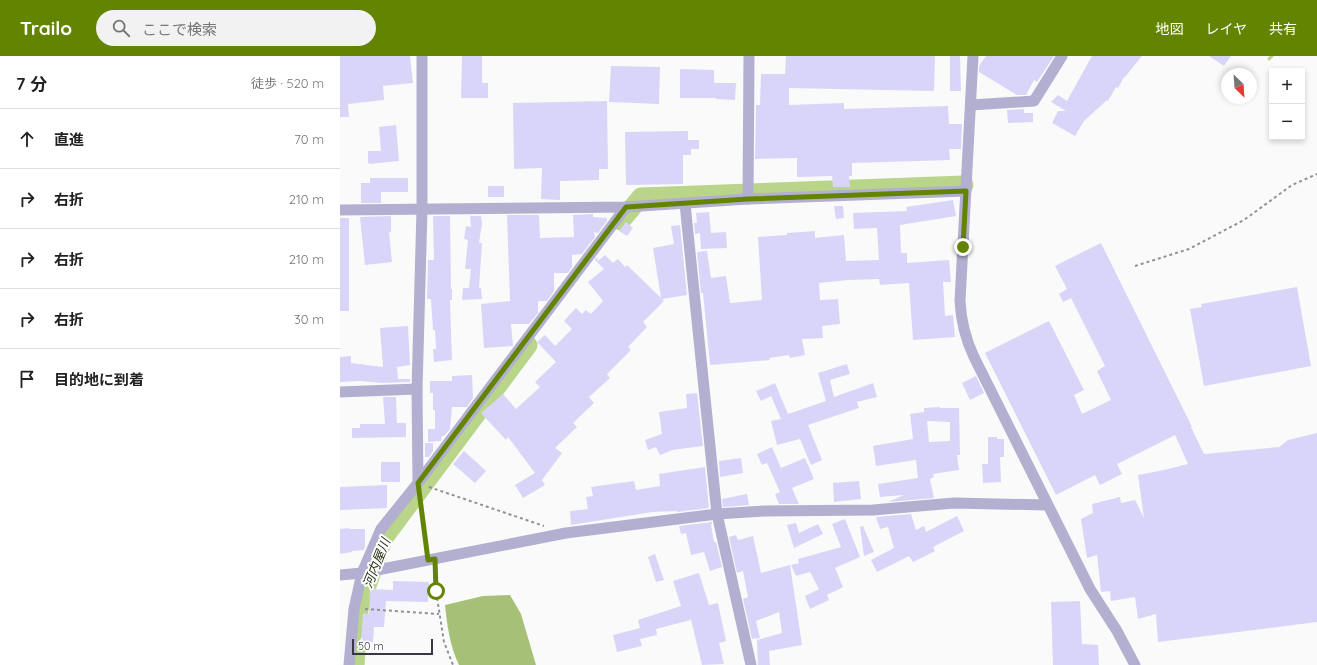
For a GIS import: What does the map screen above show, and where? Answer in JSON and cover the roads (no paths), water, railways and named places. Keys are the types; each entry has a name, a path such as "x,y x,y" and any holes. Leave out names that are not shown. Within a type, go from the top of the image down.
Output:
{"street":[{"path":"418,483 417,389 422,210 422,56"},
{"path":"748,199 749,56"},
{"path":"973,56 960,301 961,318 965,334 974,357 1090,589 1117,631 1135,665"},
{"path":"971,105 1034,101 1062,56"},
{"path":"340,210 626,207 748,199 966,191"},
{"path":"685,204 717,514 751,665"},
{"path":"349,665 354,609 362,574 381,530 626,207"},
{"path":"340,392 417,389"},
{"path":"340,575 362,574 566,533 717,514 764,511 873,510 954,502 1047,505"}],"waterway":[{"path":"1269,59 1272,56"},
{"name":"河内屋川","path":"621,221 641,197 964,185"},
{"name":"河内屋川","path":"355,665 359,609 383,539 528,345"}]}
